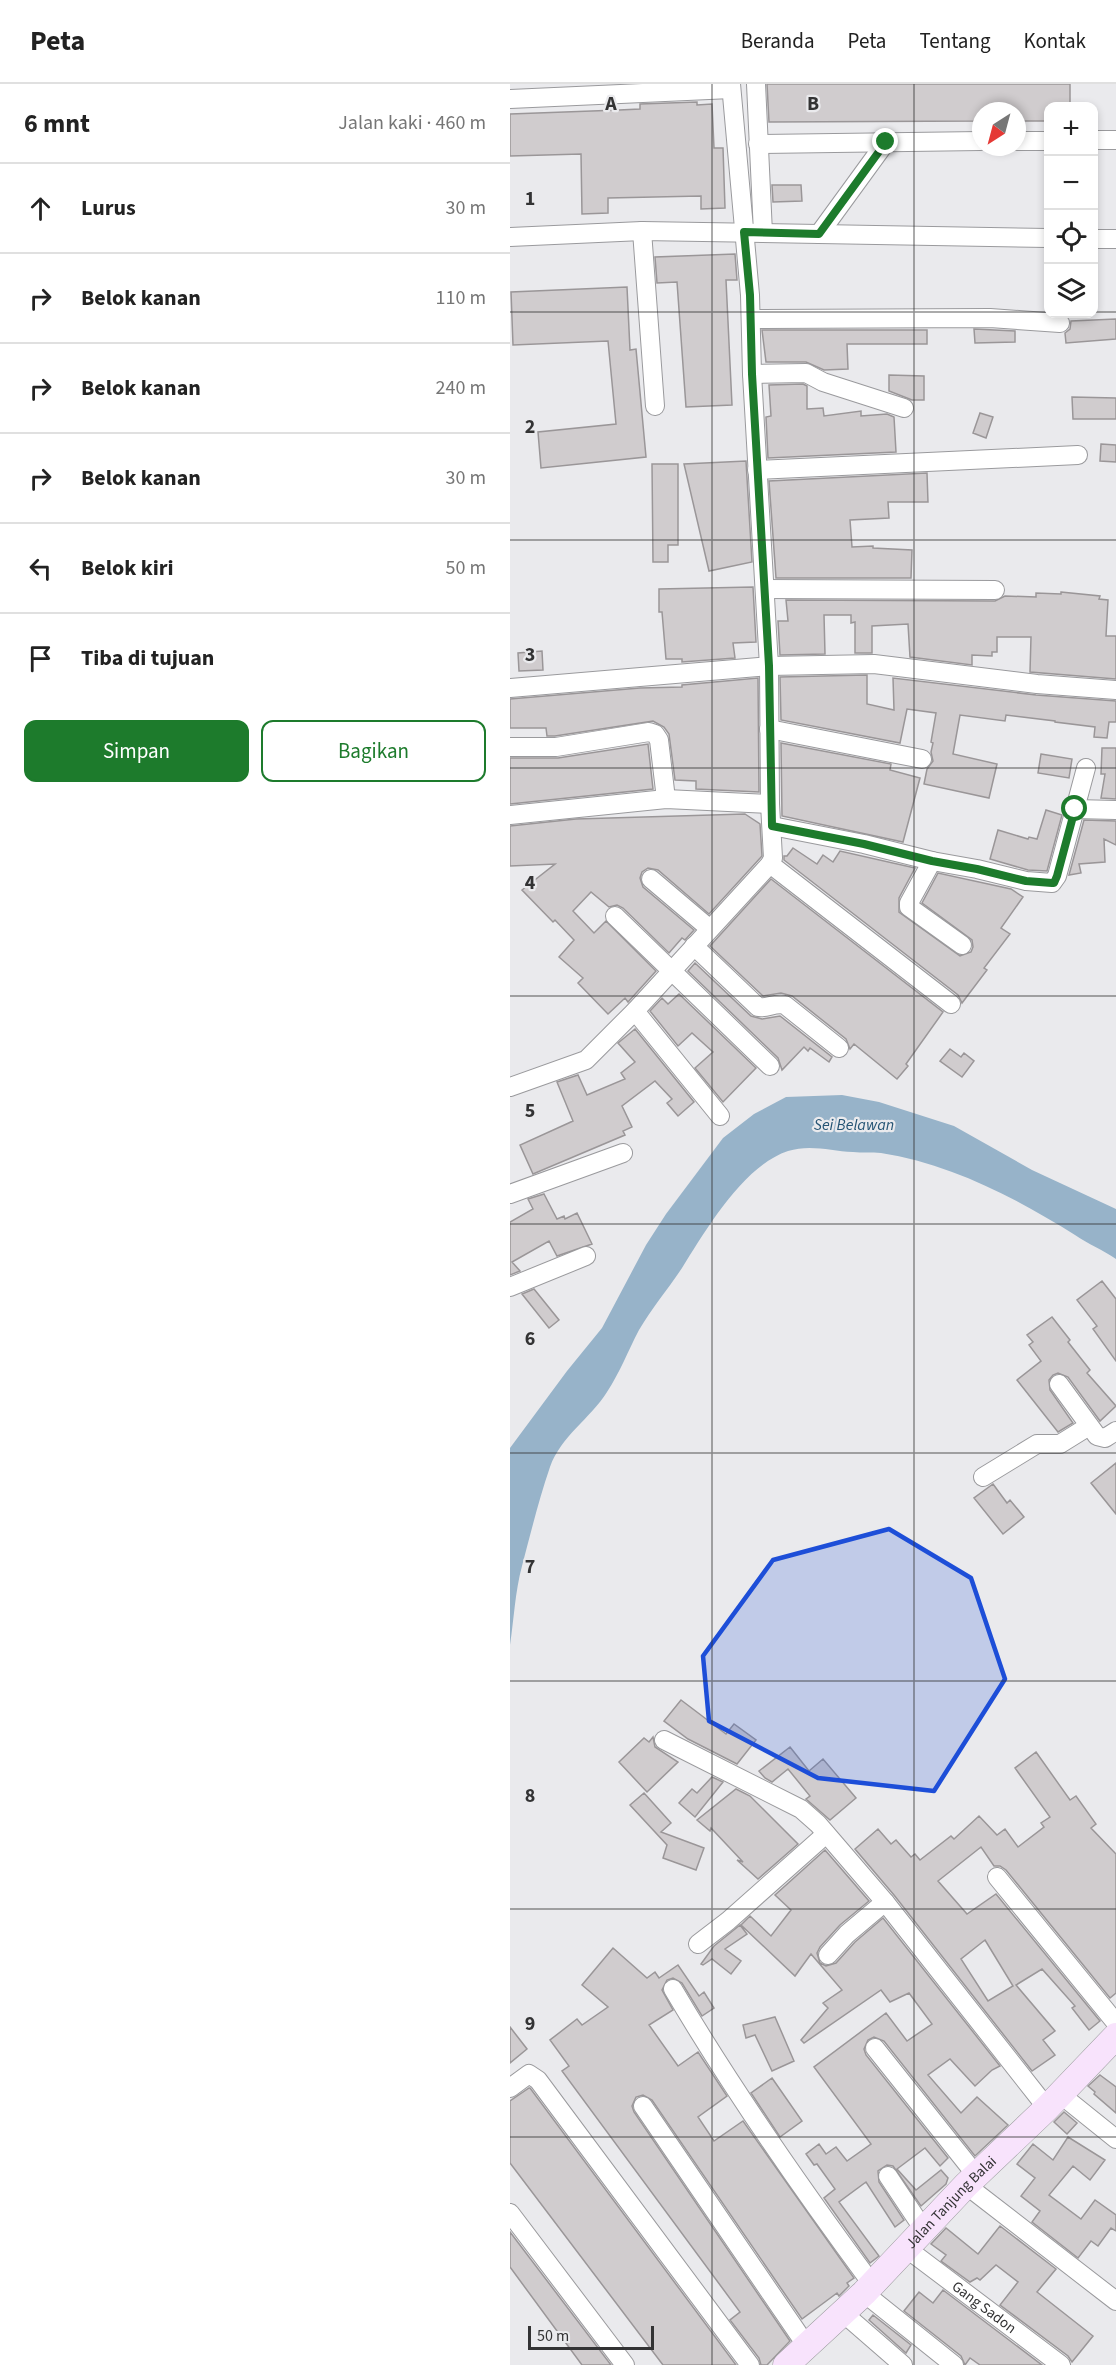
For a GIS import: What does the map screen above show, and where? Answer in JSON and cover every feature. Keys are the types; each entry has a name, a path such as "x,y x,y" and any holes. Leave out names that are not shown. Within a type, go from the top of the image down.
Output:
{"street":[{"path":"756,84 763,233"},
{"path":"510,99 731,86 751,319 752,374 769,666 770,804 773,858 635,1011 586,1060 510,1087"},
{"path":"1098,140 1116,140"},
{"path":"758,144 972,141"},
{"path":"1026,141 1044,141"},
{"path":"819,234 886,142"},
{"path":"642,231 655,406"},
{"path":"510,237 642,231 1044,238"},
{"path":"1098,239 1116,239"},
{"path":"751,319 990,318 1060,323"},
{"path":"752,374 806,373 823,382 904,408"},
{"path":"757,470 1078,455"},
{"path":"765,589 995,590"},
{"path":"510,688 769,666 874,664 1037,684 1116,690"},
{"path":"769,729 922,759"},
{"path":"510,747 556,747 649,732 655,734 659,740 666,799"},
{"path":"772,826 864,844 1026,881 1054,883 1086,768"},
{"path":"510,815 666,799 770,804"},
{"path":"1075,809 1116,810"},
{"path":"932,861 909,907 962,945"},
{"path":"770,864 951,1004"},
{"path":"651,879 710,929"},
{"path":"615,916 770,1066"},
{"path":"694,946 758,1007 785,1005 839,1048"},
{"path":"635,1011 720,1116"},
{"path":"510,1194 623,1153"},
{"path":"510,1287 586,1256"},
{"path":"1059,1384 1089,1426 1101,1438 1116,1431"},
{"path":"983,1477 1037,1444 1060,1444 1089,1426"},
{"path":"664,1740 801,1809 885,1902 1053,2101 1116,2139"},
{"path":"698,1944 826,1834"},
{"path":"997,1877 1116,2023"},
{"path":"828,1955 847,1934 885,1902"},
{"path":"673,1989 707,2047 868,2288 954,2365"},
{"name":"Jalan Tanjung Balai","path":"786,2365 868,2288 971,2180 1116,2036"},
{"path":"875,2048 971,2180 1116,2301"},
{"path":"510,2088 529,2074 538,2080 750,2365"},
{"path":"643,2106 806,2345"},
{"path":"888,2176 924,2230"},
{"path":"510,2213 625,2365"},
{"name":"Gang Sadon","path":"906,2248 1061,2365"},
{"path":"842,2312 903,2365"}],"highlighted area":[{"path":"889,1529 971,1578 1005,1679 934,1791 818,1778 709,1721 703,1656 773,1560"}],"water":[{"name":"Sei Belawan","path":"842,1095 879,1102 954,1126 1032,1170 1116,1209 1116,1259 1030,1208 982,1184 933,1165 881,1153 812,1148 788,1151 772,1159 756,1170 741,1185 714,1218 639,1330 607,1392 568,1437 555,1456 542,1491 520,1576 510,1645 510,1448 602,1328 646,1245 666,1214 723,1138 754,1114 786,1097"}],"building":[{"path":"767,84 1070,84 1070,102 1044,102 1044,121 1026,121 1026,102 972,102 972,121 769,122"},
{"path":"697,102 697,105 712,104 714,148 723,148 725,208 701,209 701,196 608,198 608,213 582,214 581,154 510,156 510,114 640,109 640,104"},
{"path":"772,185 801,185 802,201 773,202"},
{"path":"735,254 737,280 726,280 732,405 686,407 677,282 657,283 655,257"},
{"path":"627,287 630,350 636,349 646,457 541,468 538,432 616,424 608,341 513,345 511,292"},
{"path":"1116,319 1116,339 1066,343 1065,333 1070,329 1071,321"},
{"path":"974,329 1015,331 1015,342 975,343"},
{"path":"762,330 927,330 927,344 847,344 848,369 824,370 806,362 766,362"},
{"path":"889,375 924,376 924,400 912,400 889,391"},
{"path":"803,384 807,386 807,409 823,408 824,416 861,411 861,416 887,414 894,417 896,452 768,458 766,417 771,416 769,385"},
{"path":"1072,397 1116,398 1116,419 1073,419"},
{"path":"980,413 993,417 986,438 973,433"},
{"path":"1101,444 1116,445 1116,462 1100,461"},
{"path":"746,461 752,562 709,571 684,464"},
{"path":"652,464 678,464 678,545 668,545 668,562 653,562"},
{"path":"927,473 928,502 888,502 889,518 850,520 852,547 873,546 873,548 912,550 911,578 776,578 769,481"},
{"path":"753,587 756,642 733,643 735,658 682,662 682,659 666,659 662,612 659,612 659,589"},
{"path":"1061,592 1100,596 1099,599 1108,600 1106,636 1116,636 1116,679 1030,672 1031,637 997,637 997,652 992,652 992,656 972,655 972,665 910,657 908,624 872,626 872,653 855,653 855,622 851,623 851,615 824,615 825,654 780,655 778,621 788,621 786,600 995,601 1005,596 1036,597 1036,593 1061,594"},
{"path":"542,651 543,670 519,671 518,653"},
{"path":"867,675 867,704 894,710 893,678 1036,695 1116,701 1116,722 1109,722 1107,738 1094,737 1095,727 1006,715 1005,721 960,715 953,754 997,764 989,798 924,784 927,769 933,761 931,752 933,743 931,742 936,713 907,709 900,743 781,720 780,677"},
{"path":"758,678 759,792 696,789 696,781 675,780 669,734 664,727 653,721 555,736 547,736 546,728 510,728 510,699 640,688 682,687 682,685"},
{"path":"781,743 891,764 890,770 920,778 903,842 782,816"},
{"path":"648,744 653,789 510,804 510,758 558,758"},
{"path":"1102,748 1116,748 1116,799 1101,798 1105,774 1101,774"},
{"path":"1041,754 1072,759 1069,778 1038,773"},
{"path":"1046,810 1062,815 1047,871 1028,870 990,859 998,830 1028,839 1029,837 1037,839"},
{"path":"745,814 760,824 762,856 709,914 658,870 648,868 642,872 640,878 643,887 694,930 685,940 682,938 669,953 623,908 617,905 609,907 591,892 573,911 594,933 606,921 656,971 628,1002 625,998 608,1014 578,983 583,978 559,957 574,940 522,890 555,864 510,866 510,826 576,819"},
{"path":"1084,820 1116,821 1116,845 1104,839 1105,862 1079,864 1081,873 1069,875"},
{"path":"793,848 817,864 823,855 833,862 840,851 915,868 899,898 899,912 960,956 971,952 972,940 922,903 938,873 1011,889 1023,897 1001,928 1010,934 984,968 987,970 962,1003 958,995 784,860 784,856 787,856"},
{"path":"771,879 943,1012 897,1079 854,1044 850,1049 846,1039 792,996 781,993 763,996 710,946"},
{"path":"695,963 751,1016 762,1019 780,1016 832,1057 829,1062 810,1048 808,1051 804,1047 782,1070 778,1058 688,971"},
{"path":"679,994 756,1068 723,1102 695,1068 713,1052 692,1033 678,1046 650,1011 662,998 668,1004"},
{"path":"635,1029 694,1102 678,1116 667,1103 672,1099 655,1081 622,1106 632,1127 623,1131 625,1135 533,1174 520,1145 573,1121 557,1082 578,1075 587,1095 625,1079 621,1073 635,1062 618,1043"},
{"path":"950,1049 961,1057 964,1053 974,1061 962,1077 940,1061"},
{"path":"544,1194 557,1219 564,1216 565,1219 577,1213 592,1244 557,1256 549,1241 512,1262 520,1271 510,1275 510,1222 533,1209 528,1199"},
{"path":"1102,1281 1116,1299 1116,1361 1093,1329 1097,1326 1077,1300"},
{"path":"534,1289 559,1320 549,1328 522,1294"},
{"path":"1052,1317 1090,1370 1087,1373 1116,1406 1100,1421 1068,1377 1058,1373 1053,1375 1049,1380 1050,1390 1073,1423 1058,1432 1017,1380 1041,1361 1029,1345 1033,1342 1027,1335"},
{"path":"1116,1463 1116,1514 1091,1483"},
{"path":"993,1484 1007,1503 1010,1500 1024,1517 1003,1534 974,1498"},
{"path":"681,1700 726,1734 734,1724 756,1740 737,1764 688,1739 664,1721"},
{"path":"653,1737 655,1747 678,1762 647,1792 619,1762 644,1738 649,1742"},
{"path":"790,1747 809,1771 823,1759 856,1798 830,1820 806,1799 810,1796 788,1769 772,1782 765,1778 759,1771"},
{"path":"1036,1752 1070,1800 1076,1796 1096,1824 1091,1828 1116,1854 1116,1993 1110,1998 1006,1870 1000,1866 994,1866 981,1847 938,1881 967,1914 996,1894 1100,2021 1089,2030 1072,2008 1075,2006 1042,1969 1016,1985 1055,2031 1043,2040 1055,2055 1032,2071 894,1895 855,1849 878,1829 891,1844 896,1840 911,1857 915,1854 920,1860 951,1836 954,1839 979,1816 997,1835 1005,1829 1018,1847 1044,1827 1041,1823 1050,1817 1015,1768","holes":["985,1940 1013,1986 988,2001 961,1959"]},
{"path":"712,1777 723,1782 695,1817 679,1803 692,1789 697,1793"},
{"path":"736,1789 750,1796 798,1844 758,1879 737,1860 743,1862 711,1828 710,1831 697,1820"},
{"path":"644,1793 671,1823 661,1832 704,1848 696,1870 663,1858 667,1845 630,1805"},
{"path":"825,1850 869,1901 840,1925 820,1947 817,1953 820,1963 826,1966 836,1963 855,1942 883,1918 1000,2066 992,2070 975,2086 950,2059 928,2075 961,2113 977,2097 1008,2125 975,2156 884,2041 874,2037 868,2040 864,2049 866,2055 948,2158 940,2166 925,2148 897,2169 916,2190 941,2170 948,2178 946,2184 921,2206 893,2166 887,2165 878,2171 879,2182 904,2220 895,2227 866,2182 839,2202 879,2256 870,2263 824,2198 835,2189 817,2164 814,2165 806,2154 819,2144 826,2154 836,2147 847,2161 871,2144 814,2067 886,2013 907,2041 932,2024 909,1993 890,2002 881,1990 804,2043 801,2040 828,2008 823,2003 842,1990 811,1954 795,1976 741,1925 750,1916 771,1936 791,1910 775,1895"},
{"path":"740,1925 747,1934 725,1949 741,1961 731,1974 712,1959 701,1964 714,1946"},
{"path":"613,1948 647,1978 655,1972 659,1978 678,1965 699,1996 704,1992 714,2008 702,2016 682,1983 673,1978 667,1980 662,1990 673,2010 649,2025 678,2066 698,2052 727,2096 698,2117 714,2141 743,2121 854,2278 847,2283 849,2286 839,2296 837,2293 802,2319 652,2100 643,2095 636,2097 632,2106 634,2112 790,2341 767,2365 761,2365 759,2358 730,2320 740,2312 562,2071 569,2066 550,2040 577,2019 582,2025 608,2007 582,1985"},
{"path":"775,2017 794,2061 772,2071 755,2035 746,2038 743,2025"},
{"path":"510,2027 527,2049 510,2063"},
{"path":"1100,2075 1116,2087 1116,2113 1088,2086"},
{"path":"772,2078 802,2121 780,2137 751,2093"},
{"path":"529,2088 736,2365 663,2365 510,2163 510,2101"},
{"path":"1064,2112 1077,2123 1067,2134 1054,2122"},
{"path":"1068,2137 1105,2160 1090,2180 1073,2166 1049,2195 1081,2219 1095,2200 1116,2215 1116,2231 1111,2228 1098,2246 1091,2241 1078,2258 1032,2222 1040,2211 1021,2196 1035,2178 1017,2164 1033,2144 1053,2160"},
{"path":"1000,2226 1056,2269 1037,2292 1093,2336 1072,2362 1068,2356 1000,2305 1018,2282 996,2265 980,2280 977,2278 970,2282 941,2261 946,2255 931,2244 946,2228 978,2254"},
{"path":"510,2232 611,2365 582,2365 510,2267"},
{"path":"943,2290 1042,2365 980,2365 970,2358 965,2365 961,2356 904,2311 919,2292 933,2303"},
{"path":"873,2315 911,2345 906,2353 869,2320"}],"route":[{"path":"886,142 819,234 744,232 750,295 752,374 769,666 772,826 864,844 1026,881 1054,883 1075,809"}]}
